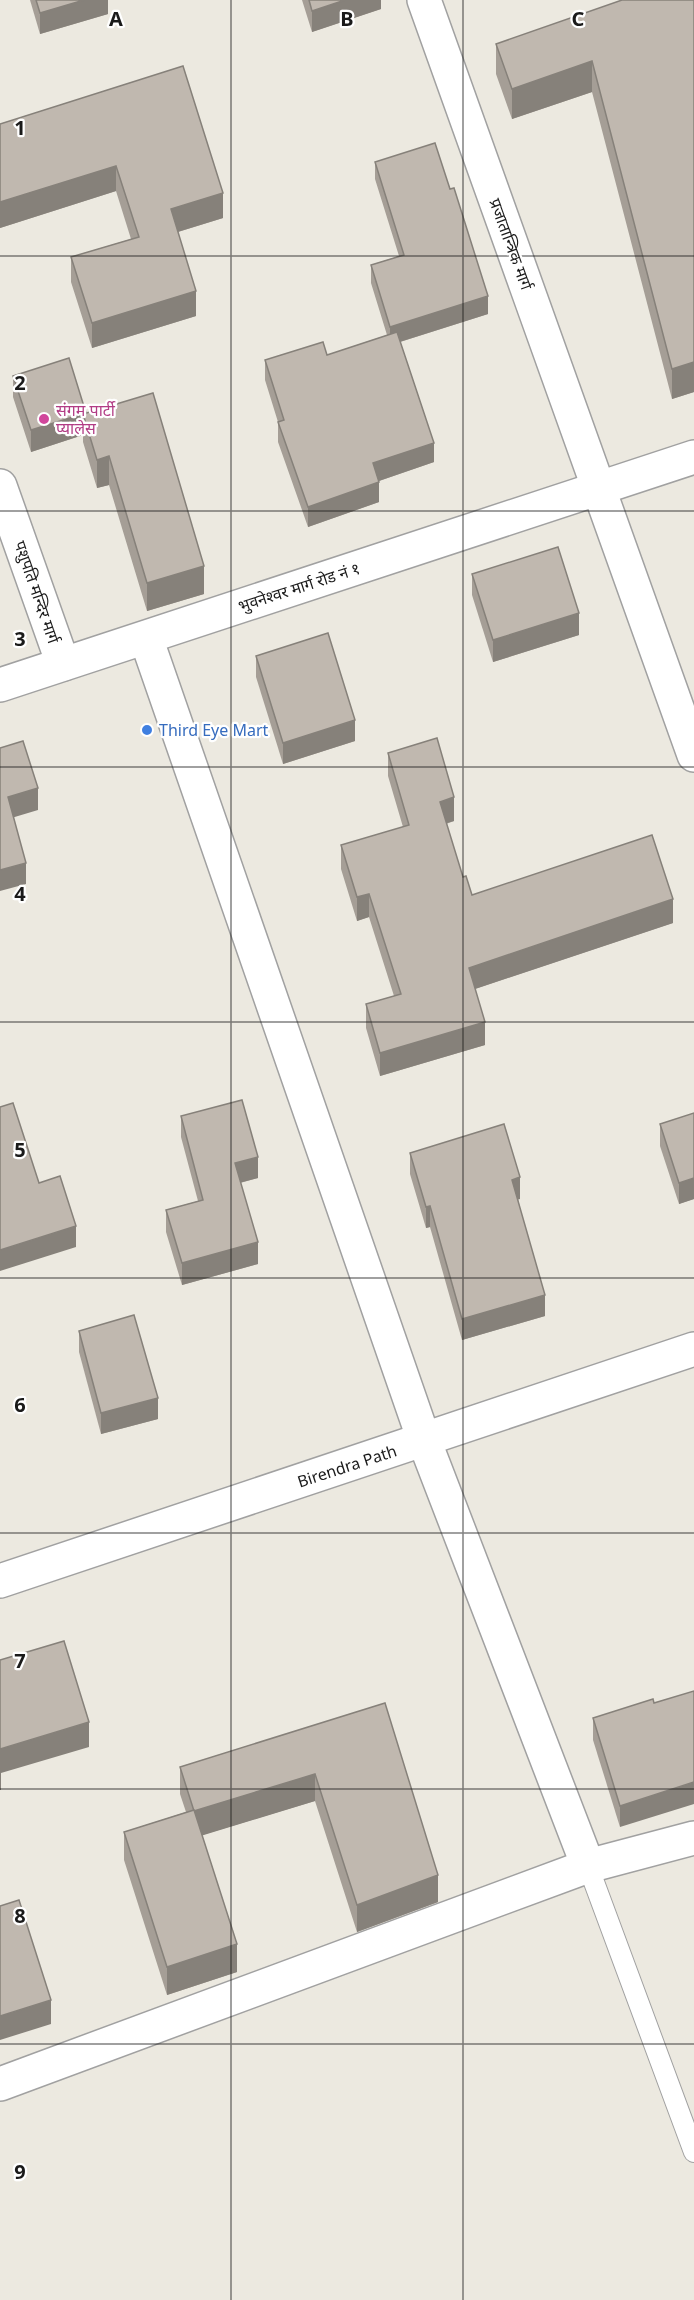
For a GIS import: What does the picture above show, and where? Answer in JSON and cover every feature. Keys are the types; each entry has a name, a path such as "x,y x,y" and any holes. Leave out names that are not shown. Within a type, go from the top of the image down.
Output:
{"street":[{"name":"प्रजातान्त्रिक मार्ग","path":"424,0 694,755"},
{"name":"भुवनेश्वर मार्ग रोड नं १","path":"0,685 694,457"},
{"name":"पशुपति मन्दिर मार्ग","path":"0,486 63,664"},
{"path":"146,638 424,1440 588,1866"},
{"name":"Birendra Path","path":"0,1581 694,1349"},
{"path":"0,2084 588,1866 694,1838"}],"lane":[{"path":"588,1866 694,2152"}],"building":[{"path":"36,0 84,0 40,13"},
{"path":"309,0 345,0 312,11"},
{"path":"622,0 694,0 694,362 672,369 592,61 512,89 496,44"},
{"path":"183,66 223,193 171,209 196,291 92,323 71,257 139,237 116,166 0,202 0,124"},
{"path":"435,143 450,189 454,188 488,296 390,327 371,265 404,255 375,162"},
{"path":"397,332 434,443 373,463 379,482 308,507 278,422 284,420 265,360 323,342 327,355"},
{"path":"69,358 86,413 31,430 13,376"},
{"path":"153,393 204,566 147,583 109,456 97,460 83,414"},
{"path":"558,547 579,613 493,640 472,574"},
{"path":"328,633 355,720 283,743 256,656"},
{"path":"437,738 454,797 440,802 463,877 466,876 472,895 652,835 673,899 469,968 485,1022 380,1053 366,1004 401,994 369,894 357,897 341,845 409,825 388,753"},
{"path":"23,741 38,788 8,797 26,863 0,870 0,748"},
{"path":"242,1100 258,1157 235,1163 258,1242 182,1263 166,1210 203,1200 181,1116"},
{"path":"13,1103 39,1183 60,1176 76,1226 0,1250 0,1107"},
{"path":"694,1113 694,1178 679,1183 660,1124"},
{"path":"504,1124 520,1177 512,1180 545,1295 462,1319 430,1206 426,1207 410,1153"},
{"path":"134,1315 158,1398 101,1413 79,1331"},
{"path":"64,1641 89,1722 0,1749 0,1660"},
{"path":"694,1691 694,1782 620,1806 593,1718 653,1699 654,1703"},
{"path":"385,1703 438,1875 357,1905 315,1774 194,1811 180,1767"},
{"path":"194,1810 237,1944 167,1967 124,1832"},
{"path":"19,1900 51,2000 0,2016 0,1906"}],"place":[{"name":"संगम पार्टी प्यालेस","path":"44,419"},
{"name":"Third Eye Mart","path":"147,730"}]}
